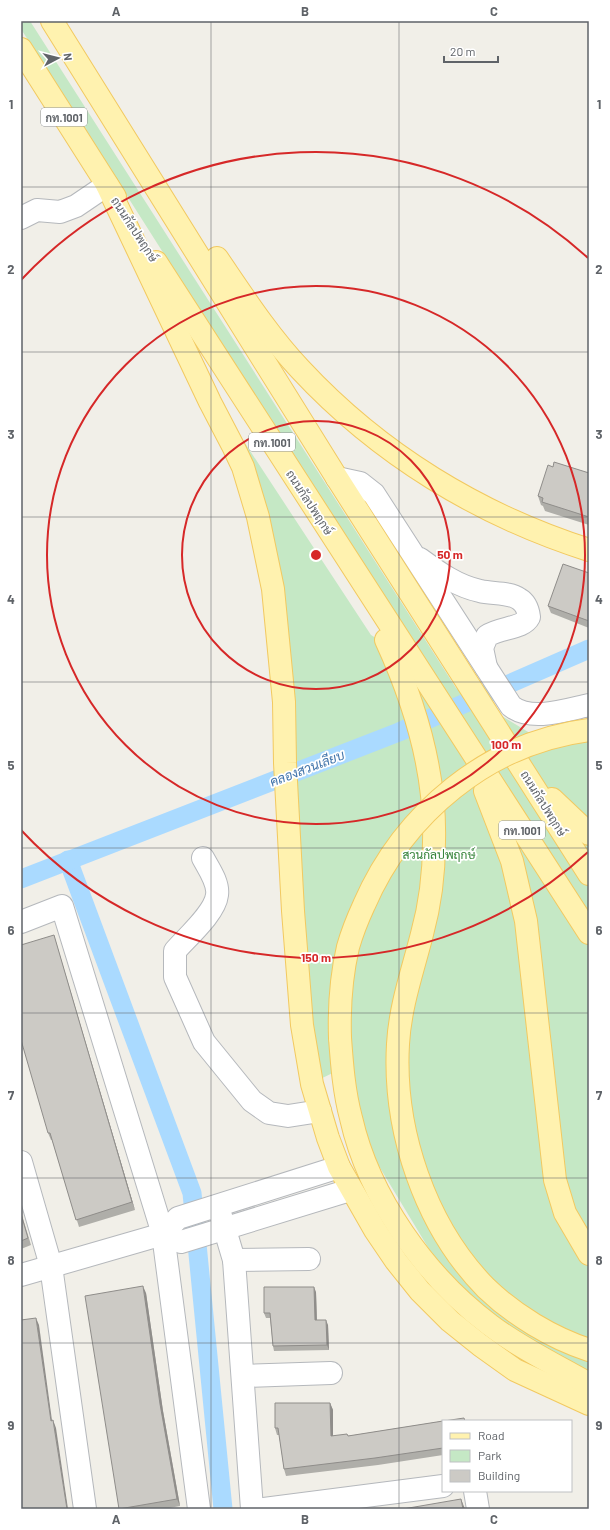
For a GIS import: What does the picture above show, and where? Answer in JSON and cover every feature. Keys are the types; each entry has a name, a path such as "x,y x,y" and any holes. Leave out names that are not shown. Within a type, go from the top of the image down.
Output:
{"main road":[{"name":"ถนนกัลปพฤกษ์","path":"52,21 337,478 589,874"},
{"name":"ถนนกัลปพฤกษ์","path":"21,49 27,70 107,185 589,933"},
{"path":"86,75 168,186 262,323 299,368 322,392 390,450 424,475 535,530 589,550"},
{"path":"107,185 210,402 234,448 245,474 258,517 274,589 284,702 285,763 293,911 302,1025 312,1084 339,1167 350,1190 396,1261 420,1291 450,1321 480,1345 516,1370 589,1404"},
{"path":"346,558 397,662 422,740 431,784 434,842 433,858 422,932 402,1012 398,1043 398,1086 405,1129 415,1170 432,1209 456,1250 487,1288 529,1321 560,1338 589,1350"},
{"path":"589,730 531,744 489,763 455,786 418,819 384,865 358,920 348,947 339,1005 340,1038 346,1093 358,1143 375,1184 399,1226 411,1244 436,1275 475,1314 510,1339 589,1384"},
{"path":"460,734 502,831 519,888 531,956 555,1180 565,1213 574,1231 589,1254"},
{"path":"526,774 589,834"},
{"path":"526,774 589,848"}],"street":[{"path":"21,218 37,210 60,212 76,206 107,185"},
{"path":"337,478 360,483 370,490 490,676 506,699 517,710 532,714 589,705"},
{"path":"411,553 441,574 464,587 519,598 526,605 529,617 527,622 494,631 487,636 483,642 483,654 490,676"},
{"path":"203,858 214,879 217,895 211,913 175,951 174,976 204,1042 252,1101 269,1113 288,1116 320,1111"},
{"path":"21,922 62,906 172,1238 198,1509"},
{"path":"21,1162 51,1266 85,1509"},
{"path":"172,1238 178,1218 339,1167"},
{"path":"21,1275 51,1266 172,1238 217,1231 350,1190"},
{"path":"211,1207 217,1231 234,1260 252,1509"},
{"path":"234,1260 309,1259"},
{"path":"243,1376 331,1373"},
{"path":"264,1509 442,1486"},
{"path":"475,1492 478,1509"}],"green space":[{"name":"สวนกัลปพฤกษ์","path":"21,21 30,21 456,688 543,741 589,737 589,1380 461,1302 365,1143 343,1068 312,1083 253,471 239,434 371,635 429,671 21,29"}],"building":[{"path":"554,462 589,473 589,517 542,502 543,498 538,496 548,465 553,467"},
{"path":"563,564 589,573 589,621 548,606"},
{"path":"54,935 132,1202 76,1220 50,1133 48,1133 21,1040 21,945"},
{"path":"21,1214 28,1238 21,1241"},
{"path":"143,1286 160,1404 177,1499 119,1509 85,1296"},
{"path":"264,1287 314,1287 315,1320 326,1320 327,1345 273,1346 270,1313 264,1313"},
{"path":"36,1318 51,1421 53,1420 67,1509 21,1509 21,1320"},
{"path":"275,1403 330,1403 331,1436 347,1434 348,1436 442,1421 442,1448 284,1469 278,1428 275,1428"},
{"path":"464,1418 465,1420 451,1420"},
{"path":"461,1499 463,1509 403,1509"}],"waterway":[{"name":"คลองสวนเลียบ","path":"21,879 399,732 589,649"},
{"path":"68,860 192,1193 223,1509"}]}
